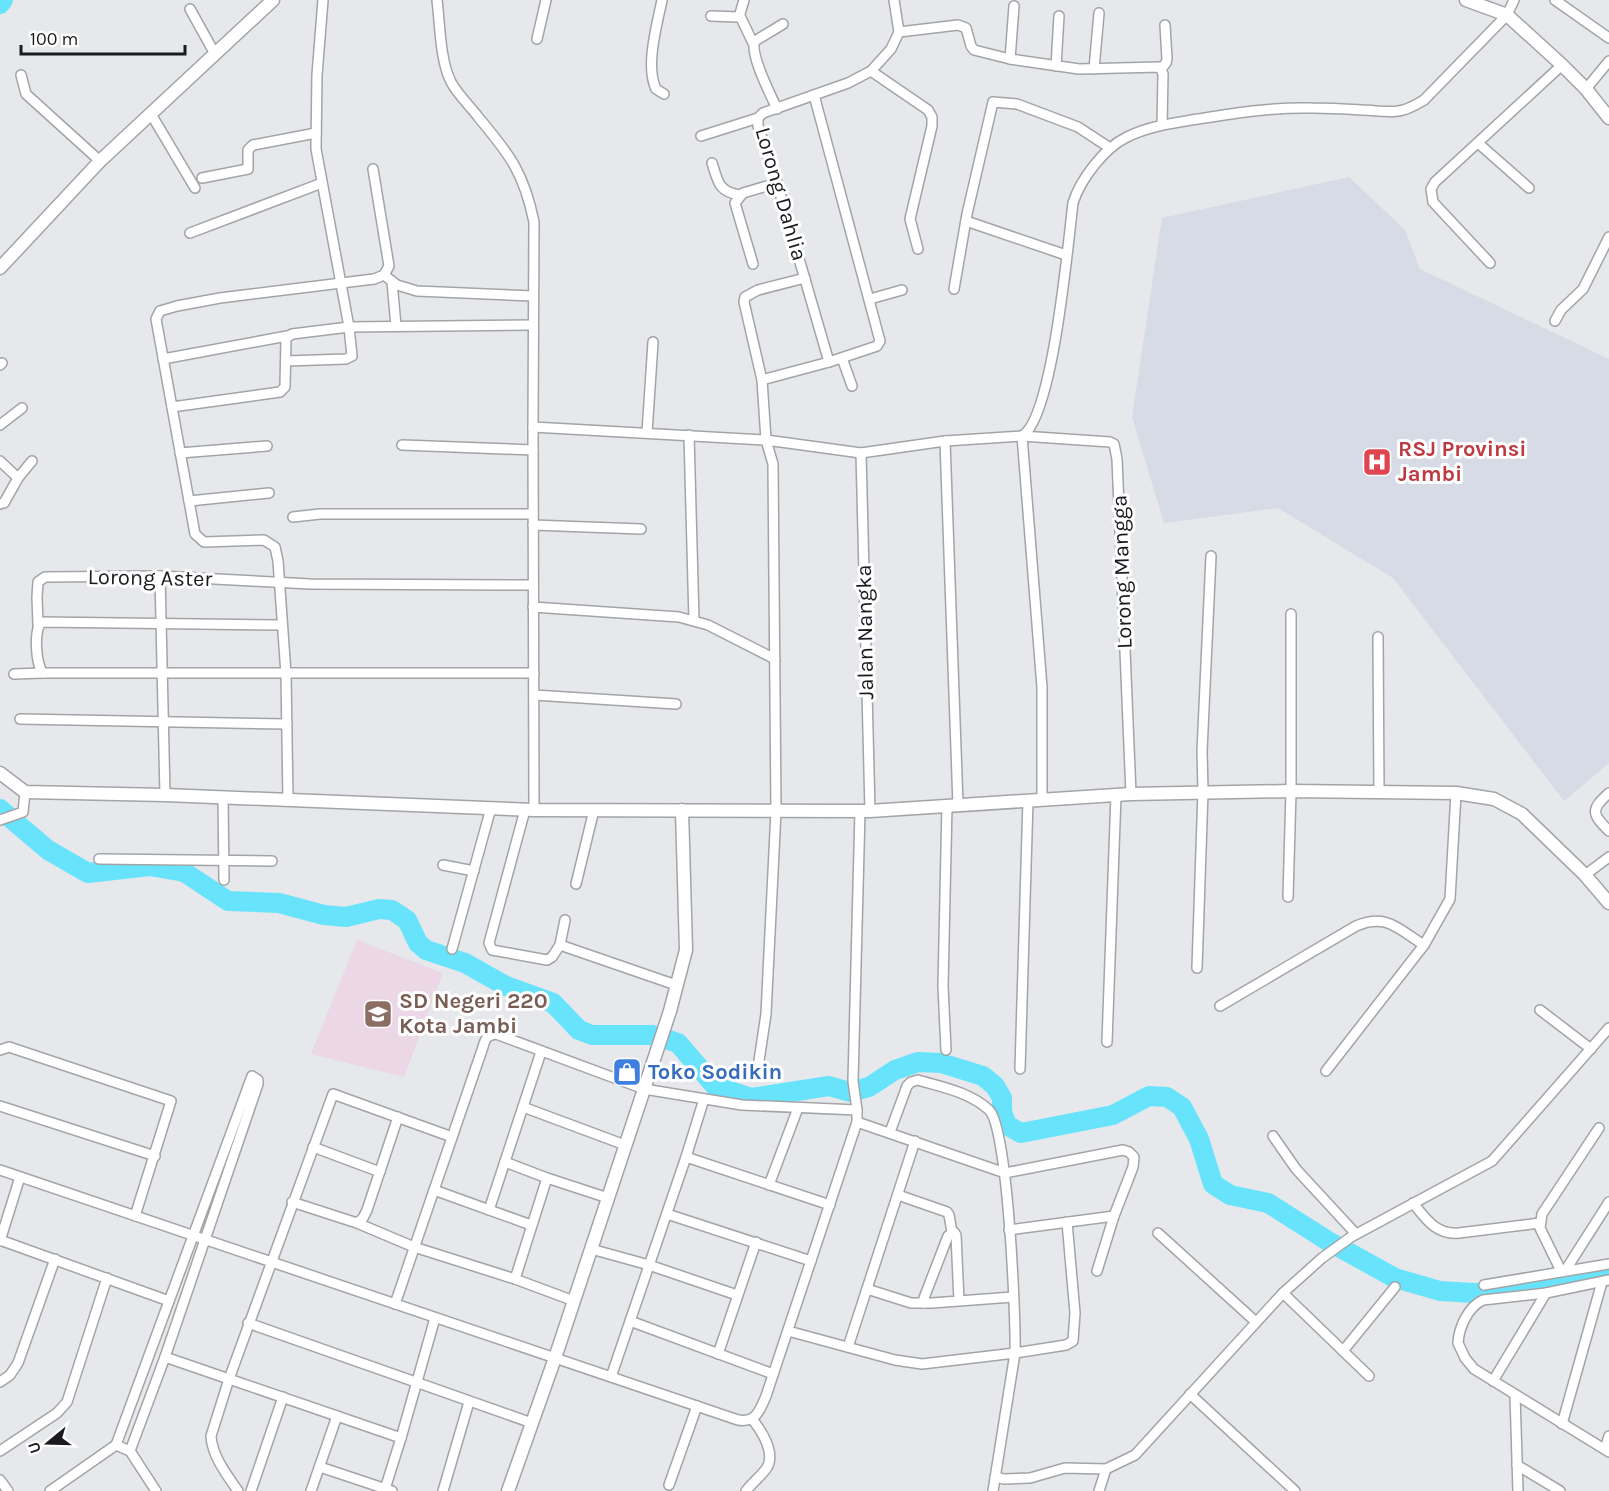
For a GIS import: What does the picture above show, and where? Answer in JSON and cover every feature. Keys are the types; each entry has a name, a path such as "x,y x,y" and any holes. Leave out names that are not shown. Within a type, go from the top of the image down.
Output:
{"street":[{"path":"0,268 100,161 273,0"},
{"path":"286,361 351,358 352,354 316,149 317,75 323,0"},
{"path":"436,0 445,65 451,82 509,154 525,188 534,222 534,695 530,810 489,943 492,950 544,960 552,957 560,945 566,921"},
{"path":"537,39 546,0"},
{"path":"662,0 654,42 652,77 656,89 664,94"},
{"path":"744,0 740,16 753,43 760,69 777,109"},
{"path":"894,0 899,32 962,26 966,28 974,50 1010,59 1079,69 1150,66 1161,69"},
{"path":"1466,0 1507,15 1586,89 1609,118"},
{"path":"533,427 766,440 861,453 945,441 1022,436 1030,428 1048,381 1073,203 1077,190 1110,148 1126,137 1162,125 1270,109 1402,111 1424,100 1507,15 1514,0"},
{"path":"1556,0 1609,38"},
{"path":"1010,59 1014,6"},
{"path":"190,9 214,54"},
{"path":"1094,69 1099,13"},
{"path":"711,16 740,16"},
{"path":"1056,66 1059,16"},
{"path":"753,43 783,24"},
{"path":"1162,125 1161,69 1167,59 1165,25"},
{"name":"Lorong Dahlia","path":"829,362 758,126 758,118 763,113 849,83 872,71 891,49 899,32"},
{"path":"1586,89 1609,61"},
{"path":"1491,263 1433,202 1430,196 1431,189 1435,182 1562,65"},
{"path":"872,71 928,110 932,117 932,126 910,219 918,249"},
{"path":"21,75 26,94 100,161"},
{"path":"762,380 842,358 879,344 880,337 814,95"},
{"path":"954,289 966,221 990,109 994,101 1017,104 1078,127 1110,148"},
{"path":"151,114 195,188"},
{"path":"701,136 758,118"},
{"path":"202,178 248,169 248,150 253,145 316,133"},
{"path":"1478,143 1529,188"},
{"path":"712,163 721,187 729,194 740,195 777,183"},
{"path":"288,801 286,674 275,547 264,540 204,542 195,534 156,319 160,311 177,306 220,298 375,279 384,275 389,266 373,169"},
{"path":"190,233 322,183"},
{"path":"740,195 735,203 753,264"},
{"path":"966,221 1066,255"},
{"path":"1555,321 1561,310 1582,289 1609,237"},
{"path":"384,275 392,282 417,291 533,296"},
{"path":"757,1074 766,1014 776,811 773,464 766,440 762,380 744,302 745,297 758,290 805,278"},
{"path":"392,282 396,326"},
{"path":"870,299 902,290"},
{"path":"163,359 298,333 349,327 533,325"},
{"path":"172,407 280,392 285,387 287,336"},
{"path":"647,433 653,342"},
{"path":"842,358 852,386"},
{"path":"0,425 22,408"},
{"path":"689,435 694,621"},
{"path":"1022,436 1041,666 1042,799"},
{"name":"Lorong Mangga","path":"1022,436 1114,444 1131,794"},
{"path":"945,441 952,805 943,986 946,1050"},
{"path":"402,445 533,450"},
{"path":"180,453 267,446"},
{"name":"Jalan Nangka","path":"752,1419 760,1410 773,1374 856,1122 854,1081 865,811 861,453"},
{"path":"0,461 18,478"},
{"path":"0,504 4,503 18,478 32,461"},
{"path":"189,501 269,493"},
{"path":"294,517 320,514 533,520 640,529"},
{"path":"1197,968 1203,791 1202,751 1211,556"},
{"path":"160,576 165,795"},
{"name":"Lorong Aster","path":"38,625 38,582 45,577 160,576 310,584 533,585"},
{"path":"534,607 679,617 708,625 775,659"},
{"path":"1288,897 1291,791 1291,614"},
{"path":"43,673 39,665 36,631 42,622 281,625"},
{"path":"1378,637 1379,793"},
{"path":"14,674 534,673"},
{"path":"534,695 676,704"},
{"path":"20,719 287,724"},
{"path":"0,772 25,792 223,797 530,810 865,811 1203,791 1455,793 1494,799 1522,814 1585,875 1609,903"},
{"path":"0,820 24,810 25,792"},
{"path":"1326,1071 1424,945 1450,899 1455,793"},
{"path":"1609,793 1596,804 1595,809 1597,818 1609,831"},
{"path":"1107,1042 1116,795"},
{"path":"223,797 224,880"},
{"path":"1020,1069 1028,800"},
{"path":"452,949 491,808"},
{"path":"576,884 594,810"},
{"path":"508,1491 555,1358 670,1011 687,949 682,810"},
{"path":"1585,875 1609,857"},
{"path":"99,859 272,861"},
{"path":"443,865 474,871"},
{"path":"1220,1006 1367,921 1386,922 1424,945"},
{"path":"560,945 676,985"},
{"path":"1540,1010 1591,1048"},
{"path":"995,1477 1030,1478 1065,1468 1106,1469 1135,1455 1283,1293 1322,1258 1353,1236 1492,1161 1609,1028"},
{"path":"395,1304 486,1038 496,1034 644,1089 742,1105 857,1110"},
{"path":"0,1050 9,1047 171,1101 135,1216"},
{"path":"489,1210 542,1052"},
{"path":"50,1491 116,1444 252,1076 258,1080 258,1084 165,1357 130,1451"},
{"path":"890,1132 907,1086 918,1080 965,1095 989,1110 998,1128 1005,1173 1015,1353 993,1491"},
{"path":"238,1491 211,1443 211,1436 248,1323 333,1094 452,1137"},
{"path":"611,1377 704,1099"},
{"path":"0,1106 154,1156"},
{"path":"523,1107 625,1145"},
{"path":"770,1185 798,1108"},
{"path":"357,1223 365,1214 398,1117"},
{"path":"856,1122 1005,1173 1127,1151 1133,1155 1134,1162 1097,1271"},
{"path":"1563,1271 1539,1228 1542,1214 1599,1128"},
{"path":"1273,1136 1296,1169 1353,1236"},
{"path":"848,1347 915,1141"},
{"path":"313,1147 380,1172"},
{"path":"686,1157 830,1205"},
{"path":"505,1162 608,1198"},
{"path":"0,1170 738,1420 752,1419 764,1439 770,1458 766,1468 746,1491"},
{"path":"20,1177 0,1240 169,1301"},
{"path":"515,1279 547,1178"},
{"path":"434,1190 531,1225"},
{"path":"898,1195 950,1215 952,1232 956,1235 959,1301"},
{"path":"292,1202 357,1223 414,1247 515,1279 574,1301"},
{"path":"1563,1271 1609,1202"},
{"path":"1413,1203 1433,1226 1447,1233 1540,1223"},
{"path":"667,1214 811,1261"},
{"path":"1009,1230 1114,1216"},
{"path":"788,1331 895,1360 922,1364 1066,1345 1073,1341 1075,1313 1066,1222"},
{"path":"925,1303 924,1298 948,1236 952,1232"},
{"path":"1158,1233 1256,1322"},
{"path":"718,1354 756,1242"},
{"path":"591,1249 649,1265 737,1295"},
{"path":"0,1382 10,1375 18,1363 55,1259"},
{"path":"1484,1285 1609,1264"},
{"path":"0,1451 57,1413 67,1402 107,1278"},
{"path":"1562,1424 1605,1281 1546,1293 1483,1300 1474,1304 1468,1312 1458,1338 1460,1349 1474,1369 1562,1424 1607,1451 1609,1436"},
{"path":"176,1282 189,1286"},
{"path":"1343,1351 1395,1287"},
{"path":"867,1289 911,1303 1013,1297"},
{"path":"1283,1293 1369,1376"},
{"path":"1493,1381 1546,1293"},
{"path":"320,1467 389,1490 400,1438 435,1318"},
{"path":"630,1321 773,1374"},
{"path":"248,1323 532,1423"},
{"path":"165,1357 400,1438"},
{"path":"1190,1394 1295,1491"},
{"path":"1515,1395 1518,1491"},
{"path":"250,1491 283,1397"},
{"path":"443,1491 469,1402"},
{"path":"669,1485 697,1406"},
{"path":"311,1491 337,1416"},
{"path":"116,1444 130,1451 156,1491"},
{"path":"1517,1465 1560,1491"},
{"path":"1100,1491 1106,1469"},
{"path":"0,1480 8,1491"}],"shaded area":[{"name":"RSJ Provinsi Jambi","path":"1349,177 1405,230 1420,269 1609,359 1609,763 1564,801 1393,578 1278,508 1164,523 1132,417 1162,218"},
{"name":"SD Negeri 220 Kota Jambi","path":"357,940 443,973 404,1077 311,1054"}],"waterway":[{"path":"0,4 3,0"},
{"path":"0,809 48,850 88,873 150,866 184,872 228,901 279,903 324,915 346,917 379,909 392,910 407,920 418,943 426,950 465,963 506,986 553,1003 579,1030 592,1035 653,1035 678,1043 715,1086 751,1098 829,1086 850,1092 869,1087 895,1070 918,1062 941,1063 983,1076 995,1086 1002,1098 1002,1112 1007,1125 1021,1133 1113,1115 1149,1096 1167,1097 1182,1107 1199,1139 1213,1184 1230,1195 1268,1203 1328,1241 1395,1278 1440,1291 1473,1293 1498,1292 1609,1274"}],"place":[{"name":"RSJ Provinsi Jambi","path":"1377,462"},
{"name":"SD Negeri 220 Kota Jambi","path":"378,1014"},
{"name":"Toko Sodikin","path":"627,1072"}]}
